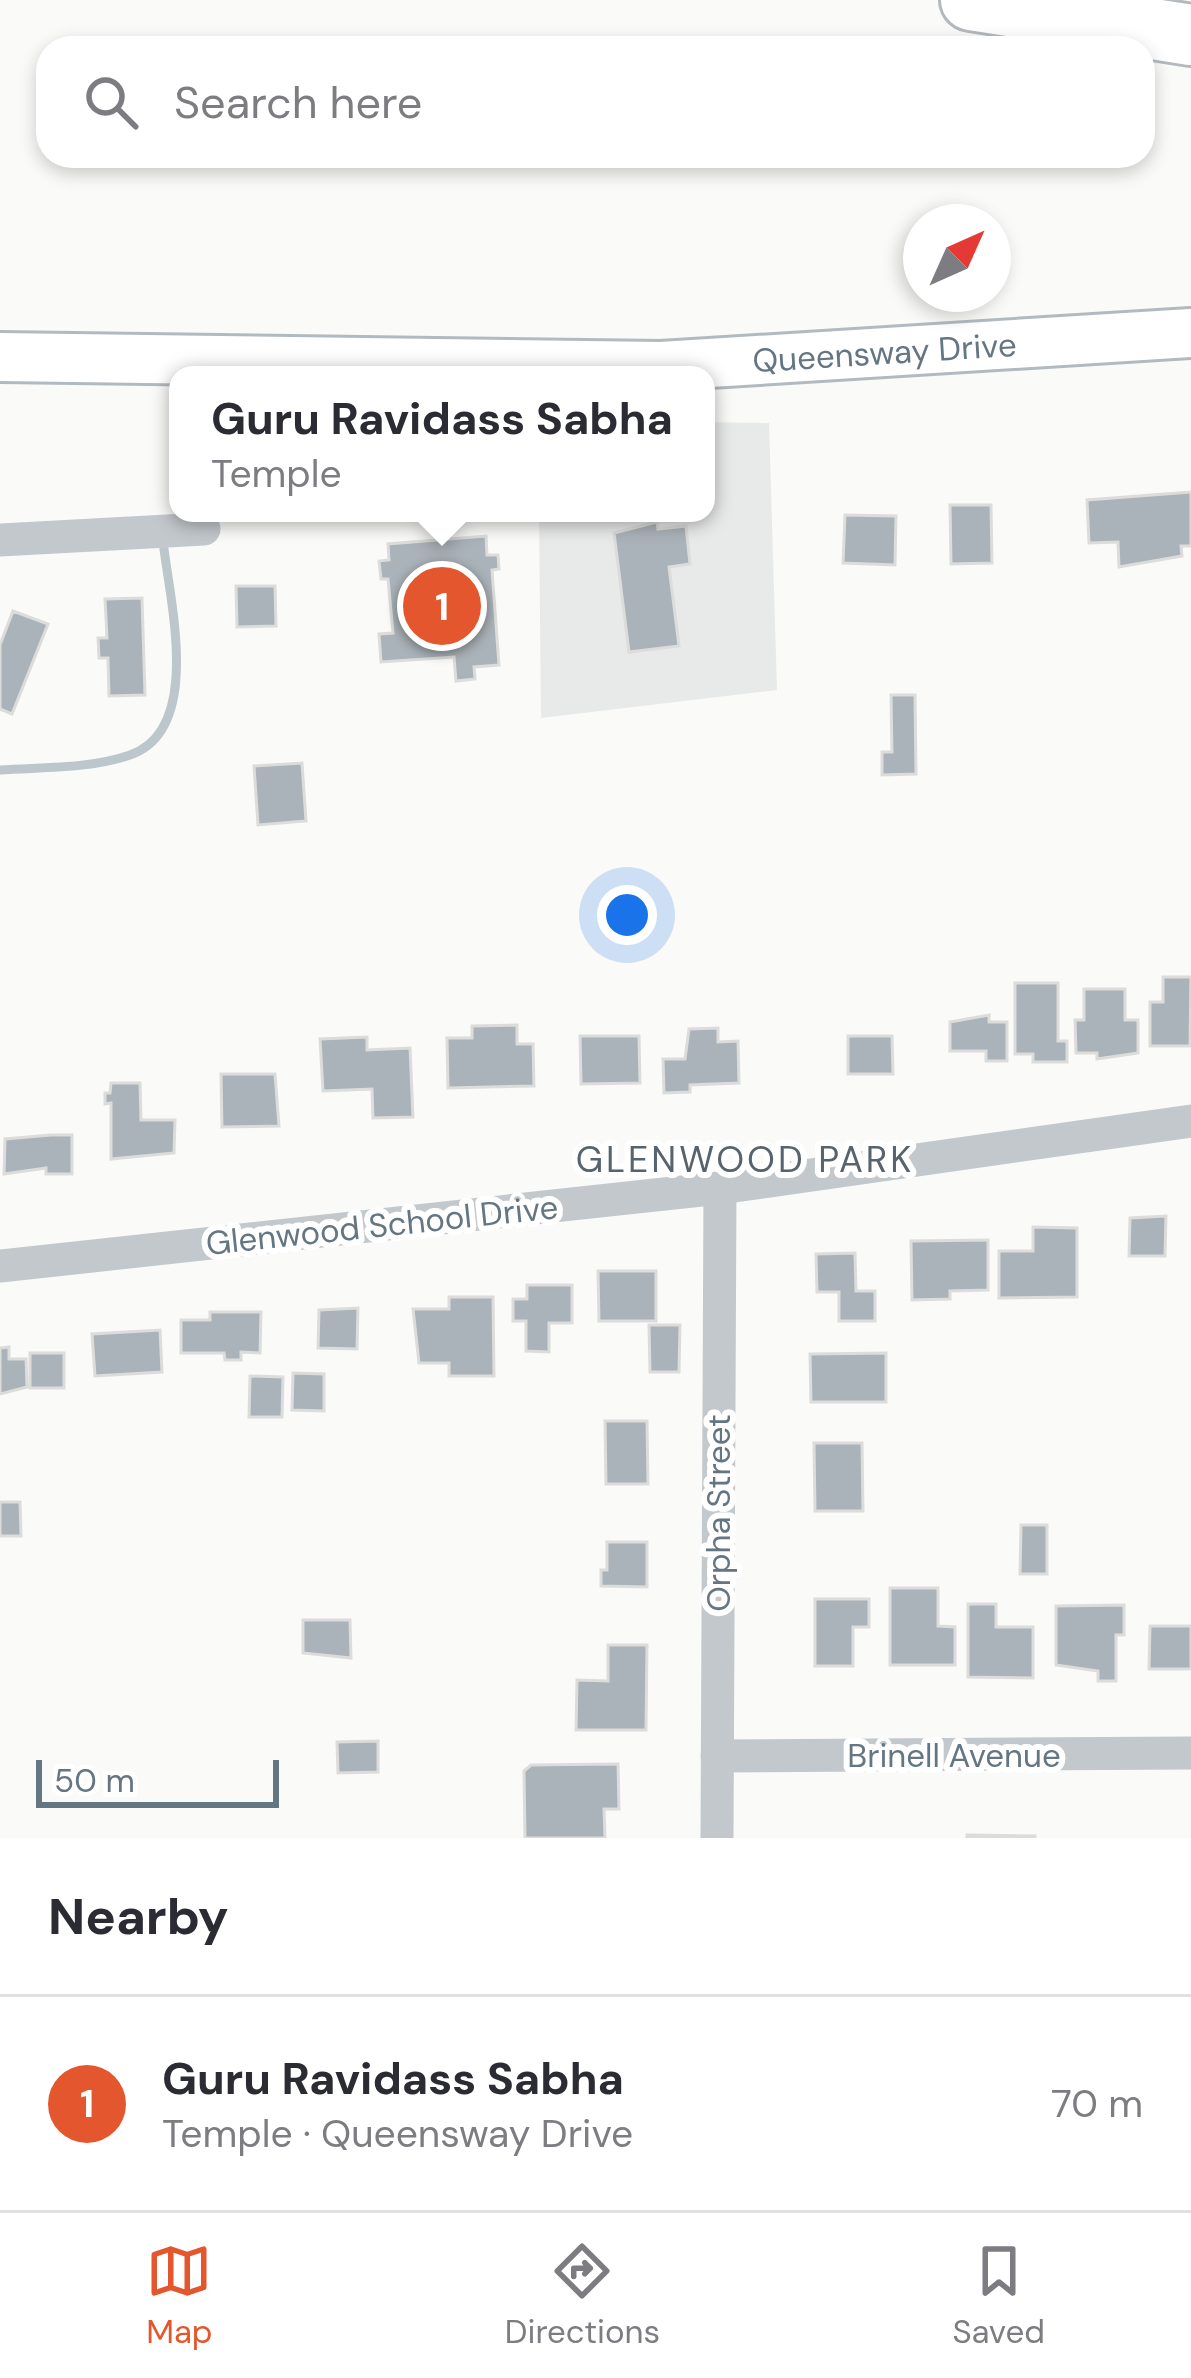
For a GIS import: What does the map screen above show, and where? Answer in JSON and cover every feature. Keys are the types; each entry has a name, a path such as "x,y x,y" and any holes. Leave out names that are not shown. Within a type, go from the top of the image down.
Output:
{"highway":[{"path":"971,0 1191,34"}],"main road":[{"name":"Queensway Drive","path":"0,357 661,366 1191,333"}],"street":[{"path":"0,540 204,529"},
{"name":"Glenwood School Drive","path":"0,1266 720,1188 1191,1121"},
{"name":"Orpha Street","path":"717,1838 720,1188"},
{"name":"Brinell Avenue","path":"717,1756 1191,1754"}],"shaded area":[{"path":"715,422 769,423 777,690 541,718 539,522 715,522"}],"building":[{"path":"1191,492 1191,546 1181,546 1182,556 1119,567 1118,542 1089,543 1087,500"},
{"path":"950,505 991,505 992,563 951,564"},
{"path":"845,515 896,516 895,565 843,563"},
{"path":"657,522 658,529 686,526 690,564 669,567 679,646 629,652 614,533"},
{"path":"486,536 487,555 498,555 499,569 492,570 499,665 474,667 475,679 456,681 454,657 381,662 379,634 393,633 388,579 381,579 379,561 389,560 388,544"},
{"path":"236,586 275,586 276,626 237,627"},
{"path":"142,598 145,695 109,696 108,658 99,658 98,638 107,638 105,599"},
{"path":"13,611 48,624 12,714 0,709 0,645"},
{"path":"891,695 915,695 916,774 882,775 882,752 892,752"},
{"path":"302,763 306,821 258,825 254,766"},
{"path":"1163,977 1191,977 1190,1046 1150,1046 1150,1002 1163,1002"},
{"path":"1015,983 1058,983 1058,1041 1067,1041 1067,1062 1033,1062 1033,1054 1015,1054"},
{"path":"1084,989 1125,989 1125,1020 1138,1020 1138,1053 1097,1059 1097,1053 1076,1053 1075,1020 1084,1020"},
{"path":"989,1015 989,1022 1007,1022 1007,1061 986,1061 986,1051 950,1051 950,1022"},
{"path":"517,1025 517,1044 533,1044 534,1086 448,1088 447,1038 472,1038 472,1026"},
{"path":"718,1028 718,1042 738,1041 739,1083 690,1085 690,1092 664,1093 663,1059 685,1059 689,1029"},
{"path":"580,1036 639,1036 640,1083 581,1084"},
{"path":"848,1036 892,1036 893,1074 848,1074"},
{"path":"367,1037 367,1050 410,1048 413,1117 373,1118 372,1089 323,1091 320,1039"},
{"path":"221,1074 275,1074 279,1126 222,1127"},
{"path":"111,1083 140,1083 141,1120 175,1120 174,1153 111,1159 111,1103 105,1104 105,1093 110,1093"},
{"path":"72,1135 72,1174 46,1174 46,1168 4,1174 5,1139"},
{"path":"1166,1216 1165,1256 1129,1256 1130,1218"},
{"path":"1033,1227 1077,1228 1077,1297 999,1298 999,1251 1033,1251"},
{"path":"988,1240 988,1290 950,1291 950,1299 912,1300 911,1241"},
{"path":"855,1253 856,1291 875,1291 875,1321 839,1321 839,1292 817,1292 816,1254"},
{"path":"598,1271 656,1271 656,1321 599,1321"},
{"path":"527,1285 572,1285 572,1323 549,1323 549,1352 526,1351 526,1321 513,1321 513,1299 527,1299"},
{"path":"449,1297 493,1297 494,1376 449,1376 449,1363 419,1363 413,1309 449,1309"},
{"path":"358,1308 357,1349 318,1348 319,1310"},
{"path":"210,1312 261,1312 260,1353 241,1352 241,1360 225,1360 224,1353 181,1353 181,1320 210,1320"},
{"path":"649,1325 680,1325 679,1372 650,1372"},
{"path":"160,1330 162,1372 95,1376 92,1334"},
{"path":"9,1347 9,1359 26,1359 27,1387 0,1394 0,1348"},
{"path":"30,1353 64,1353 64,1388 30,1388"},
{"path":"886,1353 886,1402 811,1402 810,1354"},
{"path":"293,1373 324,1374 324,1411 292,1410"},
{"path":"250,1376 283,1377 282,1417 249,1417"},
{"path":"605,1421 647,1421 648,1484 606,1484"},
{"path":"814,1443 862,1443 863,1511 815,1511"},
{"path":"0,1502 20,1502 21,1536 0,1536"},
{"path":"1021,1525 1047,1525 1047,1574 1020,1574"},
{"path":"607,1542 647,1542 647,1587 601,1586 601,1570 607,1570"},
{"path":"890,1588 938,1588 938,1626 955,1627 955,1665 890,1665"},
{"path":"815,1599 869,1599 869,1627 853,1627 853,1666 815,1666"},
{"path":"968,1604 996,1604 996,1627 1033,1627 1033,1678 968,1677"},
{"path":"1124,1605 1124,1635 1116,1635 1116,1681 1098,1681 1098,1671 1056,1665 1056,1606"},
{"path":"303,1620 350,1620 351,1658 303,1653"},
{"path":"1150,1626 1191,1626 1191,1669 1149,1669"},
{"path":"608,1645 647,1645 646,1730 576,1730 577,1680 608,1681"},
{"path":"378,1741 378,1772 338,1773 337,1742"},
{"path":"618,1764 619,1809 604,1809 605,1838 525,1838 524,1771 531,1765"},
{"path":"1035,1836 1035,1838 967,1838"}],"waterway":[{"path":"0,770 99,763 130,755 153,741 167,719 175,691 175,627 163,541"}],"place":[{"name":"Guru Ravidass Sabha","path":"442,606"}],"district":[{"name":"GLENWOOD PARK","path":"745,1159"}]}
